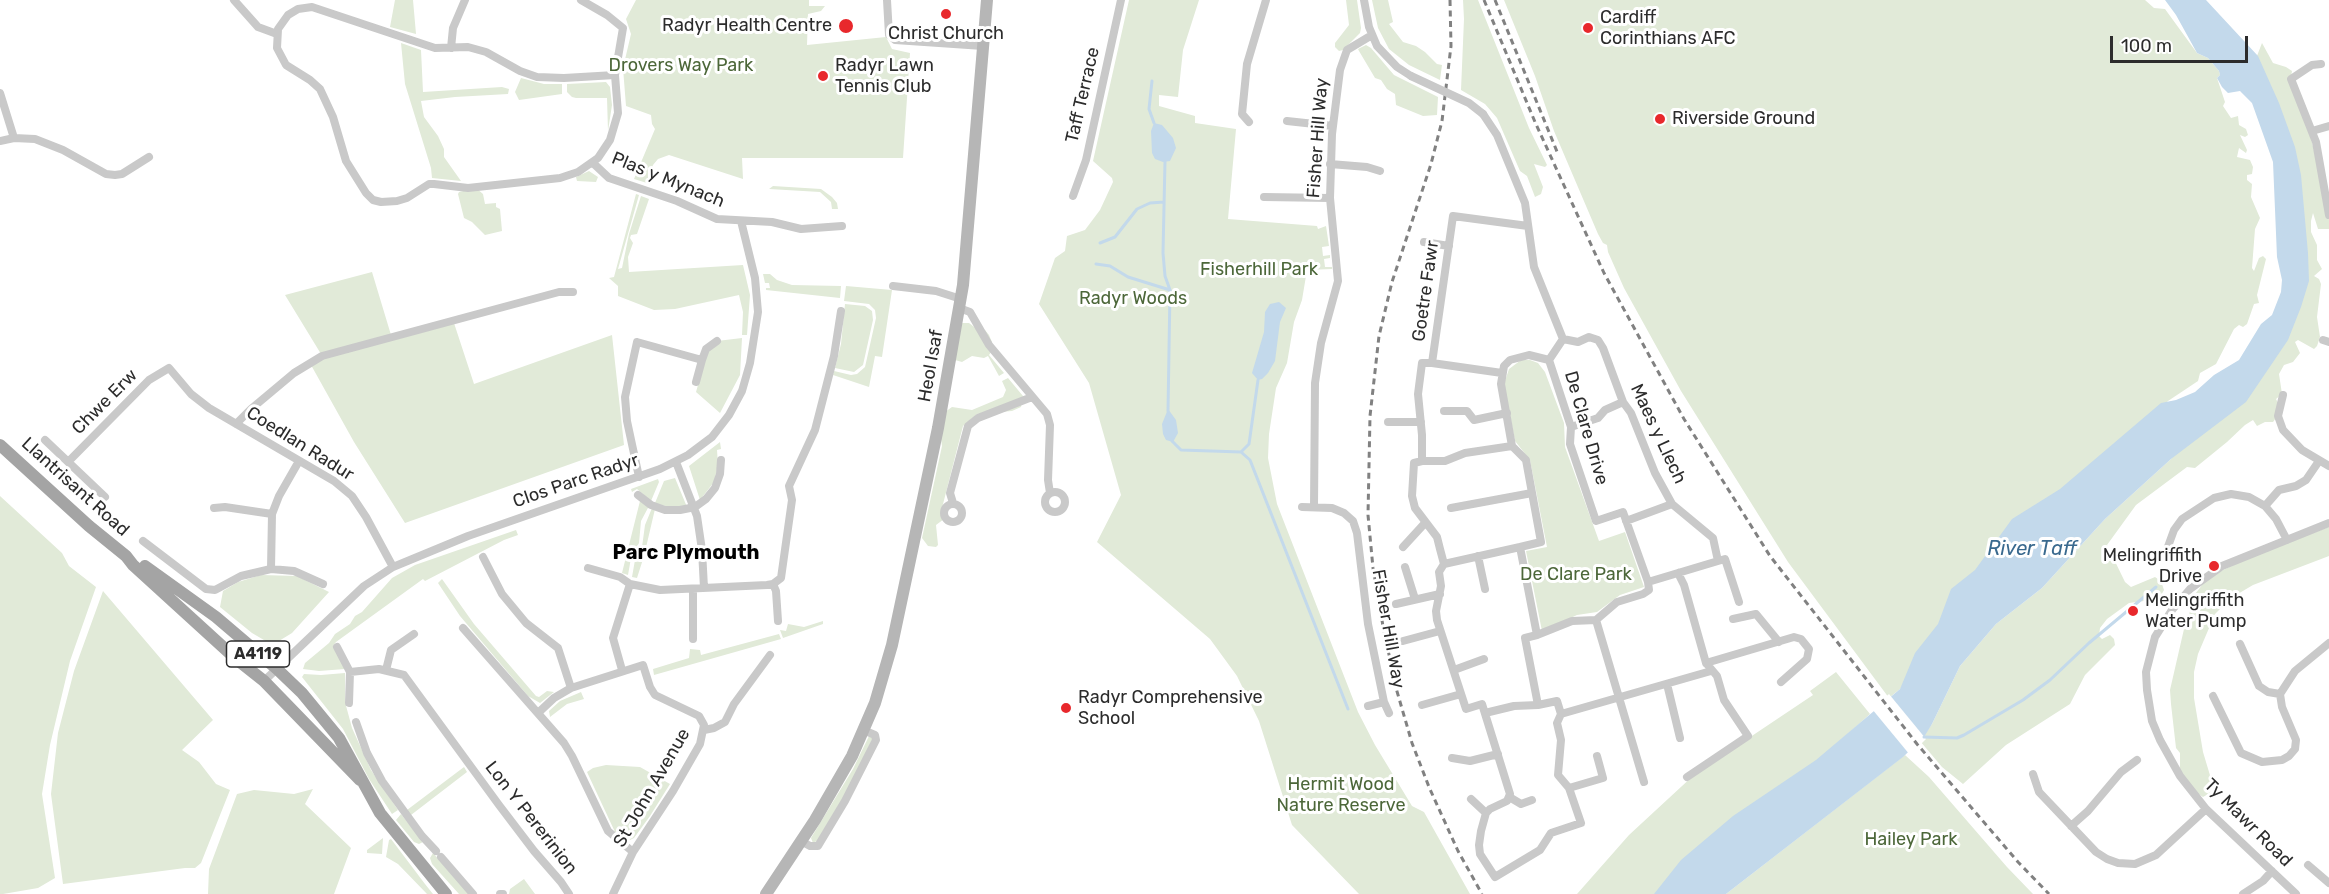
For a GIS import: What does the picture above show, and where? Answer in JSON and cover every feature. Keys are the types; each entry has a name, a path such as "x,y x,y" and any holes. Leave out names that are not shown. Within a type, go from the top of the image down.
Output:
{"main road":[{"name":"Heol Isaf","path":"766,894 833,790 863,730 878,696 895,634 938,428 960,303 987,0"},
{"name":"Llantrisant Road","path":"0,445 89,526 126,556 235,658 264,681 360,780"},
{"name":"Llantrisant Road","path":"126,556 137,560 216,617 277,669 328,723 350,756 360,780 380,813 446,894"}],"street":[{"path":"234,0 258,27 277,34"},
{"path":"451,48 453,27 465,0"},
{"path":"581,0 607,15 623,28 615,75 617,120 610,140 592,163 578,172 560,178 468,188 429,184 407,198 397,201 373,200 366,193 346,160 333,117 320,89 281,60 277,48 277,34 288,15 304,4 425,45 441,49 468,47 486,52 520,71 537,77 615,75"},
{"path":"887,0 889,35 895,40 983,46"},
{"name":"Taff Terrace","path":"1073,196 1086,160 1121,0"},
{"path":"1249,122 1242,114 1247,64 1266,0"},
{"path":"1364,0 1372,35 1388,59 1411,76 1469,103 1483,114 1494,129 1525,202 1534,267 1563,339"},
{"name":"Fisher Hill Way","path":"1314,507 1315,383 1321,343 1338,281 1330,198 1333,126 1344,55 1352,46 1372,35"},
{"path":"2321,64 2312,65 2291,79 2312,131 2328,195 2329,215"},
{"path":"0,93 14,138"},
{"path":"1287,121 1333,126"},
{"path":"2312,131 2329,126"},
{"path":"0,141 14,138 34,139 49,144 98,170 115,175 122,174 148,157"},
{"name":"Plas y Mynach","path":"592,163 609,178 677,201 717,219 772,222 801,229 842,226"},
{"path":"1330,165 1367,167 1380,171"},
{"path":"1264,197 1330,198"},
{"name":"Goetre Fawr","path":"1461,693 1440,631 1436,611 1440,594 1439,572 1444,564 1437,537 1414,508 1412,496 1414,463 1422,460 1418,394 1422,363 1432,363 1453,216 1528,226"},
{"name":"Clos Parc Radyr","path":"264,681 364,586 393,567 468,536 676,462 699,447 721,426 736,404 747,377 759,304 741,221"},
{"path":"1424,242 1449,246"},
{"path":"892,286 936,291 960,303 970,312 989,345 1047,414 1050,493"},
{"path":"236,424 250,409 294,373 322,356 559,292 573,292"},
{"path":"588,568 620,577 630,584 660,590 773,584 781,578 792,500 790,481 815,430 834,356 841,311"},
{"name":"Maes y Llech","path":"1563,339 1578,342 1589,337 1598,340 1604,348 1623,402 1631,414 1655,473 1672,504 1713,538 1718,561 1725,560 1739,602"},
{"name":"De Clare Drive","path":"1563,339 1549,360 1571,427 1570,444 1596,521 1623,512 1626,521"},
{"path":"696,382 706,349 717,341"},
{"path":"639,477 627,421 625,397 637,342 702,360"},
{"path":"1444,564 1541,542 1526,460 1512,446 1501,384 1504,366 1519,356 1529,355 1549,360"},
{"path":"1432,363 1502,373"},
{"name":"Coedlan Radur","path":"169,368 191,394 208,408 334,481 352,496 393,567"},
{"name":"Chwe Erw","path":"68,462 149,380 169,368"},
{"path":"2283,395 2278,416 2280,425 2293,442 2329,466"},
{"path":"953,503 950,493 968,426 978,418 1032,398"},
{"path":"1571,427 1598,418 1605,410 1623,402"},
{"path":"1444,411 1467,411 1474,420 1507,413"},
{"path":"1388,422 1421,422"},
{"name":"Chwe Erw","path":"45,440 105,497"},
{"path":"1422,460 1445,461 1465,453 1512,446"},
{"path":"638,495 651,505 665,510 695,507 715,488 720,474 721,460"},
{"path":"271,569 272,514 279,496 299,461"},
{"path":"2265,506 2279,490 2296,486 2306,480 2319,461"},
{"path":"676,462 695,507 702,550 704,588"},
{"path":"1451,508 1532,493"},
{"path":"2166,552 2178,525 2192,512 2214,498 2231,494 2249,497 2265,506 2276,519 2287,540"},
{"path":"1538,705 1525,638 1572,621 1596,620 1617,602 1649,590 1626,521 1672,504"},
{"path":"214,508 225,507 272,514"},
{"name":"Fisher Hill Way","path":"1302,507 1332,508 1344,513 1353,521 1357,533 1368,624 1384,702 1389,713"},
{"name":"Ty Mawr Road","path":"2296,894 2206,809 2174,766 2152,721 2146,679 2152,646 2167,617 2190,589 2222,566 2329,522"},
{"path":"1403,547 1425,523"},
{"path":"143,541 206,589 215,590 241,576 271,569 294,571 323,584"},
{"path":"1520,547 1537,635"},
{"path":"1478,556 1485,589"},
{"path":"483,557 502,594 526,623 558,648 571,688"},
{"path":"1648,582 1718,561"},
{"path":"1406,567 1415,599"},
{"path":"1678,573 1684,585 1708,667 1717,676 1724,700 1748,736 1687,777"},
{"path":"622,670 613,638 630,584"},
{"path":"773,584 776,591 778,621"},
{"path":"693,589 695,627 693,639"},
{"path":"1396,603 1440,594"},
{"path":"1733,619 1755,614 1779,642"},
{"path":"1596,620 1644,783"},
{"path":"463,628 538,713 572,756 612,836 633,852"},
{"path":"1403,641 1440,631"},
{"path":"350,672 386,670 390,650 414,634"},
{"path":"1561,714 1667,684 1794,637 1801,639 1806,643 1809,653 1807,659 1781,682"},
{"path":"2213,696 2241,753 2262,762 2282,760 2295,749 2296,740 2282,707 2280,694 2295,671 2329,643"},
{"path":"2240,644 2259,686 2268,692 2280,694"},
{"path":"337,647 350,672 349,703"},
{"path":"704,730 725,722 734,704 770,655"},
{"path":"1454,670 1484,660"},
{"name":"St John Avenue","path":"538,713 554,698 571,688 643,665 655,695 699,716 704,725 700,744 673,791 633,852 612,894"},
{"name":"Lon Y Pererinion","path":"386,670 404,675 467,762 569,894"},
{"path":"1667,684 1680,738"},
{"path":"1422,705 1461,693 1466,709 1482,704 1510,798 1521,804 1532,800"},
{"path":"1485,713 1514,706 1557,701 1561,714 1557,723 1561,741 1558,775 1569,788 1581,823 1551,833 1540,850 1495,877 1480,854 1479,845 1486,813 1510,798"},
{"path":"1368,706 1384,702"},
{"path":"356,722 374,767 402,810 472,894"},
{"path":"1452,758 1470,761 1498,754"},
{"path":"1569,788 1603,778 1597,756"},
{"path":"2071,826 2088,811 2121,772 2137,760"},
{"path":"2033,774 2037,788 2096,852 2107,859 2135,864 2156,855 2206,809"},
{"path":"1471,799 1486,813"},
{"path":"416,858 436,851"},
{"path":"2308,865 2329,883"},
{"path":"2243,894 2263,881 2272,871"}],"green space":[{"path":"395,0 413,0 416,34 390,27"},
{"name":"Drovers Way Park","path":"636,0 809,0 809,6 825,6 821,11 808,14 807,45 886,37 892,49 910,53 903,158 742,158 743,179 669,155 658,159 653,165 647,183 634,179 655,129 651,115 626,106 623,68 631,34 626,19"},
{"name":"Radyr Woods","path":"1129,0 1199,0 1183,50 1178,97 1159,95 1159,106 1195,116 1195,123 1236,129 1228,219 1317,226 1318,229 1326,226 1329,246 1322,247 1323,256 1330,255 1330,258 1324,259 1325,267 1332,267 1332,269 1307,270 1287,363 1276,388 1268,458 1277,504 1358,712 1412,806 1424,812 1470,894 1359,894 1292,825 1259,721 1237,676 1210,639 1097,542 1121,495 1089,383 1039,304 1055,258 1065,251 1067,236 1085,230 1100,210 1113,182 1112,178 1093,161"},
{"path":"1346,0 1357,0 1361,28 1360,33 1343,50 1339,51 1335,43 1349,25"},
{"path":"1372,0 1388,0 1393,22 1389,24 1403,42 1416,46 1437,64 1442,65 1440,80 1409,65 1389,49 1378,28"},
{"path":"1463,0 1478,0 1529,128 1547,165 1545,167 1534,164 1543,187 1541,194 1535,197 1527,176 1520,171 1497,118 1485,104 1461,90"},
{"path":"1504,0 2145,0 2154,8 2165,9 2197,53 2208,58 2219,71 2220,75 2217,78 2225,102 2223,106 2231,118 2238,116 2239,125 2246,129 2248,135 2245,137 2240,135 2247,150 2246,153 2239,148 2237,157 2250,160 2253,167 2252,174 2247,175 2247,180 2252,184 2251,197 2260,218 2255,229 2252,268 2254,271 2259,258 2263,256 2266,259 2257,295 2259,303 2254,304 2247,324 2243,327 2239,325 2234,329 2216,364 2200,373 2198,381 2168,401 1900,689 1889,698 1788,562 1681,391 1624,288 1607,245 1603,243 1598,234 1554,131 1535,76"},
{"path":"401,43 421,50 423,92 502,87 509,89 508,94 421,101 424,117 438,136 444,149 444,157 461,181 432,178 405,84"},
{"path":"2262,43 2273,63 2292,71 2291,77 2311,138 2329,215 2329,229 2318,229 2313,213 2311,221 2311,232 2317,245 2317,260 2322,269 2314,276 2321,284 2317,317 2320,337 2317,346 2314,349 2298,340 2295,342 2300,353 2293,362 2284,365 2279,374 2282,394 2276,399 2278,403 2276,418 2273,422 2265,422 2257,426 2253,420 2195,468 2187,467 2136,505 2107,545 2125,582 2131,587 2155,577 2161,581 2164,590 2159,599 2129,603 2107,619 2100,628 2099,636 2102,639 2110,635 2115,645 2085,675 2070,704 2006,745 1963,784 1942,767 1920,741 1932,724 1960,666 1996,624 2042,588 2105,519 2171,459 2298,298 2255,61"},
{"path":"1366,45 1394,75 1438,97 1437,115 1423,116 1396,105 1395,94 1387,89 1381,80 1375,78 1358,49"},
{"path":"521,78 544,84 562,84 562,94 519,100 515,92"},
{"path":"606,82 610,87 612,105 608,131 607,98 576,98 567,92 567,84"},
{"path":"589,171 598,177 596,182 577,181 576,177"},
{"path":"773,186 821,189 832,197 838,209 832,209 831,202 820,192 769,189"},
{"path":"476,188 483,194 485,204 496,203 496,207 500,209 502,231 485,235 472,222 464,218 458,194"},
{"path":"636,194 639,195 618,269 622,268 629,234 641,196 649,199 637,234 631,235 630,238 633,243 628,257 629,272 743,265 750,295 747,335 742,335 743,312 739,295 675,309 654,310 618,296 618,286 609,278 614,277"},
{"path":"372,272 391,335 321,354 285,295"},
{"path":"763,274 770,274 777,280 792,285 841,286 840,298 766,290 770,288 769,283 765,283"},
{"path":"846,286 892,290 882,357 875,356 869,387 833,375 834,371 857,374 865,367 876,318 875,310 869,304 844,301"},
{"path":"845,304 865,306 872,311 873,320 863,365 854,372 835,368 841,344"},
{"path":"454,323 474,384 612,335 624,445 405,523 354,442 311,365 323,359"},
{"path":"969,323 977,329 985,330 992,342 989,355 1004,373 999,376 988,356 984,358 972,356 962,362 955,360 960,324"},
{"path":"742,338 740,375 720,413 696,392 702,371 709,349 717,341"},
{"name":"De Clare Park","path":"1521,360 1538,363 1545,372 1564,423 1565,447 1599,541 1625,532 1644,587 1620,595 1597,612 1577,615 1542,631 1526,551 1547,547 1530,460 1515,441 1504,384 1509,369"},
{"path":"1008,378 1023,396 1021,407 1012,411 977,414 963,426 942,508 944,519 936,525 938,545 928,546 922,538 942,446 945,412 952,407 972,410 1003,397 1006,390 1002,381"},
{"path":"720,442 721,449 717,450 718,465 714,482 700,500 689,466"},
{"path":"675,478 687,507 672,508 655,503 664,481"},
{"path":"658,479 659,482 651,501 637,489 632,492 631,489"},
{"path":"0,496 62,553 69,566 96,587 70,661 50,745 42,794 55,878 38,888 3,894 0,894"},
{"path":"640,501 649,506 641,521 639,543 631,558 628,575 622,573"},
{"path":"652,508 655,509 644,556 637,578 632,577 635,560 642,547 645,525"},
{"path":"2329,527 2329,556 2253,585 2231,598 2215,614 2198,654 2194,672 2194,698 2203,752 2212,782 2210,793 2203,797 2180,772 2180,753 2176,748 2170,690 2192,598 2206,580 2221,571 2257,554"},
{"path":"516,530 518,535 425,581 423,579 336,642 333,646 345,669 319,671 303,669 305,663 329,643 335,634 350,624 392,578 415,565"},
{"path":"261,575 297,576 329,592 292,633 274,644 252,633 220,607 223,591 238,582"},
{"path":"442,579 474,624 536,696 539,697 547,691 554,692 540,703 528,696 460,616 438,583"},
{"path":"103,591 213,720 182,750 199,762 216,784 230,790 201,863 195,868 63,884 51,794 58,733 74,671"},
{"path":"823,621 823,624 783,638 780,630 786,631 788,624 804,627"},
{"path":"779,634 781,639 654,675 653,669 689,658 690,649 700,650 701,655"},
{"path":"1836,672 1870,714 1670,894 1577,894 1629,835 1695,774 1813,695 1810,691"},
{"path":"345,673 345,702 352,728 371,770 398,810 392,814 369,779 343,729 302,677 304,674"},
{"path":"581,692 584,699 567,704 550,717 549,711 560,701"},
{"path":"869,736 873,738 850,786 817,841 813,843 811,838 853,769"},
{"name":"Hailey Park","path":"1905,755 1929,777 2033,894 1726,894"},
{"path":"606,765 640,767 670,784 650,816 630,840 624,839 615,832 587,772"},
{"path":"464,767 467,772 411,815 407,810"},
{"path":"313,789 305,804 351,848 334,894 208,894 209,869 237,794 254,790 294,794"},
{"path":"401,814 423,842 419,844 414,842 396,820"},
{"path":"383,838 382,854 367,853 367,850"},
{"path":"391,839 433,894 427,894 398,864 386,857"},
{"path":"433,853 469,894 459,894 432,864 430,858"},
{"path":"524,879 535,894 509,894 510,889"}],"water":[{"name":"River Taff","path":"2165,0 2206,0 2258,56 2295,147 2301,175 2309,281 2288,340 2246,402 2171,459 2105,519 2042,588 1996,624 1960,666 1924,737 1903,757 1726,894 1654,894 1681,860 1733,816 1816,760 1900,689 1915,653 1938,624 1951,589 1975,570 2012,519 2060,489 2161,403 2195,392 2214,375 2239,360 2261,324 2272,315 2281,292 2282,280 2277,257 2273,162 2252,103 2240,91 2228,93 2222,87 2217,78 2220,75 2219,71 2208,58 2197,53"},
{"path":"1154,123 1162,125 1173,138 1176,148 1170,161 1163,162 1155,159 1152,153 1151,131"},
{"path":"1279,302 1286,308 1280,322 1275,361 1268,373 1258,380 1252,373 1264,332 1265,312 1270,304"},
{"path":"1168,409 1176,420 1178,433 1173,442 1166,440 1163,434 1162,424"}],"pier":[{"path":"1889,694 1926,739 1910,755 1872,709"}],"waterway":[{"path":"1152,81 1149,109 1154,123"},
{"path":"1165,161 1163,253 1165,276 1170,290 1168,411"},
{"path":"1100,243 1115,237 1137,209 1150,203 1164,202"},
{"path":"1096,264 1110,266 1128,277 1170,290"},
{"path":"1172,441 1181,450 1241,452 1249,444 1258,380"},
{"path":"1241,452 1250,460 1348,709"},
{"path":"1924,737 1957,738 2023,700 2050,680 2089,643 2156,587"}],"railway":[{"path":"1450,0 1451,46 1442,121 1431,164 1392,282 1379,336 1370,416 1368,515 1373,568 1383,626 1396,688 1412,743 1458,851 1482,894"},
{"path":"1484,0 1535,122 1604,273 1684,419 1770,556 1917,744 2018,862 2049,894"},
{"path":"1495,0 1558,154"}],"place":[{"name":"Christ Church","path":"946,14"},
{"name":"Radyr Health Centre","path":"846,26"},
{"name":"Cardiff Corinthians AFC","path":"1588,28"},
{"name":"Radyr Lawn Tennis Club","path":"823,76"},
{"name":"Riverside Ground","path":"1660,119"},
{"name":"Melingriffith Drive","path":"2214,566"},
{"name":"Melingriffith Water Pump","path":"2133,611"},
{"name":"Radyr Comprehensive School","path":"1066,708"}],"district":[{"name":"Parc Plymouth","path":"686,553"}],"park label":[{"name":"Fisherhill Park","path":"1259,270"},
{"name":"Hermit Wood Nature Reserve","path":"1341,795"}]}
